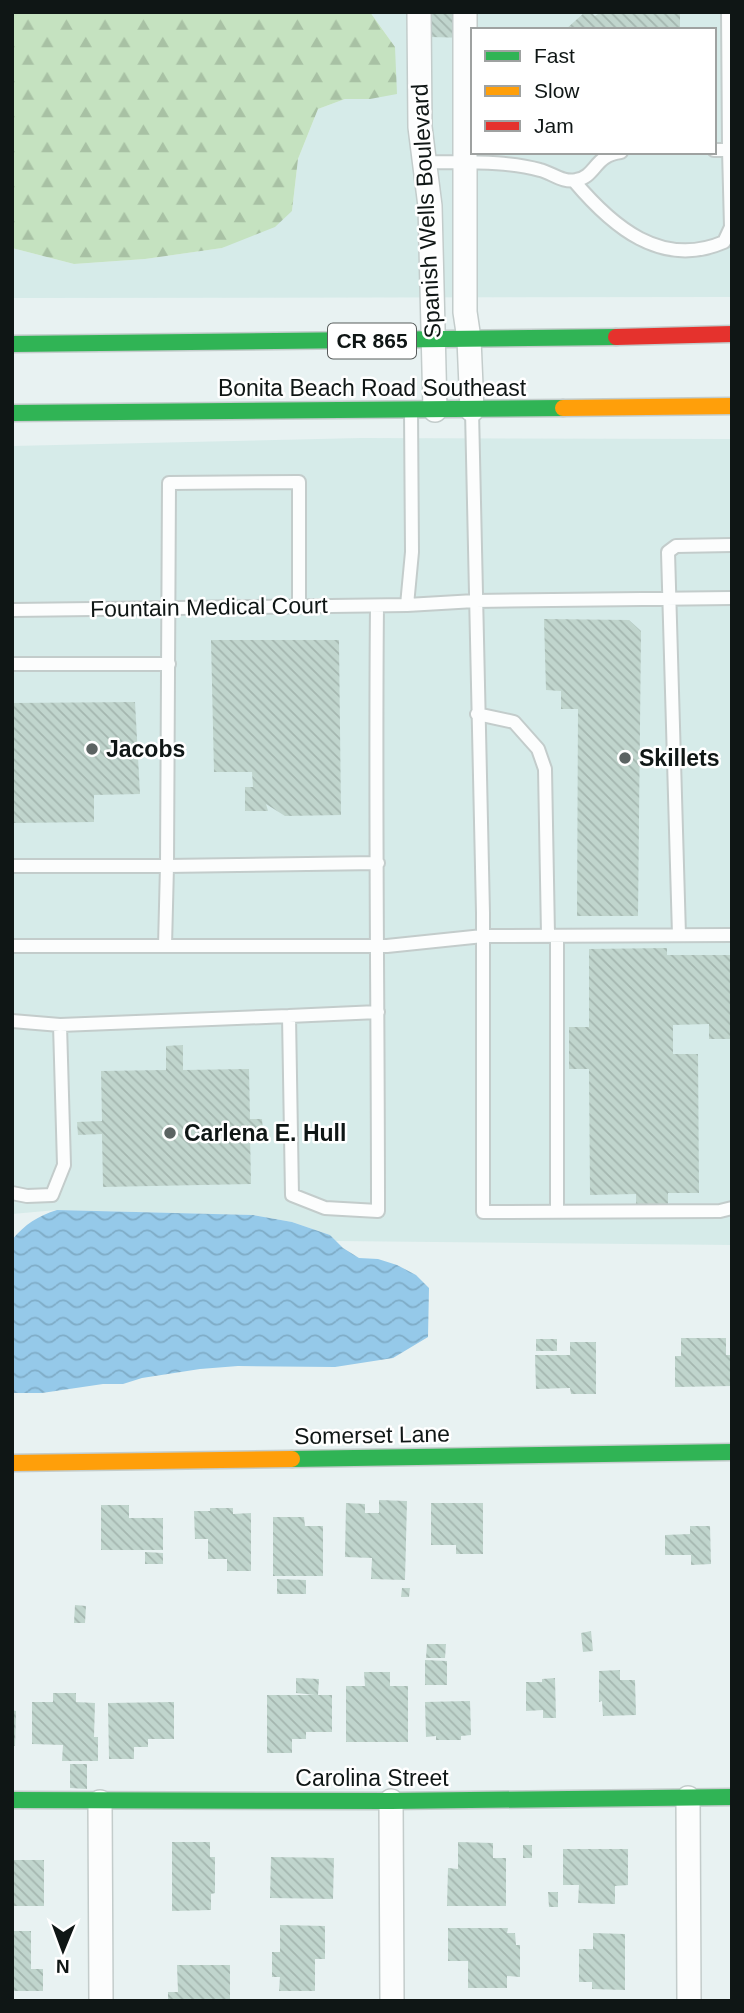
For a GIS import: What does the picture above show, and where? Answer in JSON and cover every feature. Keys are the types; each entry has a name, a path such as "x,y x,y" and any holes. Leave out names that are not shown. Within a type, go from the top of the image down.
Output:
{"main road":[{"name":"Bonita Beach Road Southeast","path":"12,344 560,339 732,334"},
{"name":"Bonita Beach Road Southeast","path":"12,413 732,406"},
{"name":"Somerset Lane","path":"12,1463 732,1452"},
{"name":"Carolina Street","path":"12,1800 391,1801 732,1797"}],"street":[{"name":"Spanish Wells Boulevard","path":"419,12 419,96 430,206 435,410"},
{"name":"Spanish Wells Boulevard","path":"465,12 465,312 472,410"},
{"path":"688,1798 689,2001"},
{"path":"391,1801 392,2001"},
{"path":"100,1802 101,2001"}],"lane":[{"path":"425,162 530,167 574,181 609,218 652,246 709,248 724,242 731,227 728,12"},
{"path":"716,150 729,150"},
{"path":"574,181 587,177 596,164 608,154"},
{"path":"407,605 412,552 411,410"},
{"path":"472,410 483,936 483,1212 720,1212 732,1208"},
{"path":"165,946 169,483 299,482 299,606"},
{"path":"679,935 668,552 677,545 732,545"},
{"name":"Fountain Medical Court","path":"12,610 732,598"},
{"path":"289,1016 292,1195 325,1208 378,1211 377,606"},
{"path":"12,664 169,664"},
{"path":"477,714 514,722 538,749 545,769 553,936 557,1212"},
{"path":"12,866 378,863"},
{"path":"12,946 379,946 483,936 732,935"},
{"path":"12,1021 60,1025 378,1013"},
{"path":"12,1193 27,1196 52,1195 64,1165 60,1025"}],"shaded area":[{"path":"370,12 732,12 732,297 12,298 12,248 74,264 145,259 222,248 292,211 298,159 318,109 345,99 370,99 395,47"},
{"path":"361,438 732,439 732,1245 335,1241 330,1235 292,1222 253,1215 57,1210 12,1214 12,446"}],"green space":[{"path":"12,12 370,12 395,47 397,94 370,99 345,99 318,109 298,159 292,211 275,227 222,248 145,259 74,264 12,248"}],"water":[{"path":"57,1210 253,1215 292,1222 330,1235 343,1248 359,1258 378,1259 397,1265 416,1275 429,1288 428,1337 393,1358 335,1367 238,1366 200,1369 142,1378 123,1384 103,1384 42,1393 12,1393 12,1240 32,1221"}],"building":[{"path":"430,12 470,12 469,38 430,37"},
{"path":"585,12 591,12 595,16 601,12 680,12 680,28 567,28"},
{"path":"544,619 629,620 641,631 638,916 577,916 578,709 561,709 561,691 546,690"},
{"path":"211,640 339,640 341,815 285,816 266,804 268,811 245,811 245,787 253,787 252,772 214,772"},
{"path":"135,702 140,794 94,795 94,822 12,823 12,703"},
{"path":"667,948 667,955 732,955 732,1039 709,1039 709,1024 673,1025 673,1054 698,1054 699,1193 668,1193 668,1204 636,1205 636,1194 590,1195 589,1069 569,1069 569,1027 589,1027 589,949"},
{"path":"183,1045 183,1070 249,1069 250,1119 262,1119 263,1131 250,1132 251,1184 103,1187 102,1134 78,1135 77,1122 102,1121 101,1071 166,1070 166,1046"},
{"path":"681,1338 726,1338 726,1355 732,1355 732,1386 675,1387 675,1356 681,1356"},
{"path":"536,1339 557,1339 557,1351 536,1351"},
{"path":"570,1342 596,1342 596,1394 571,1394 570,1388 536,1389 535,1355 570,1355"},
{"path":"379,1500 407,1501 405,1580 371,1579 372,1558 345,1557 346,1503 365,1504 365,1513 379,1513"},
{"path":"431,1503 483,1503 483,1554 456,1554 456,1545 431,1545"},
{"path":"101,1505 129,1505 129,1518 163,1518 163,1550 101,1550"},
{"path":"210,1508 233,1508 233,1514 251,1513 251,1571 227,1571 227,1559 208,1559 208,1539 195,1539 194,1511 210,1511"},
{"path":"273,1517 304,1517 305,1526 323,1526 323,1576 273,1576"},
{"path":"690,1526 710,1526 711,1564 691,1565 691,1555 665,1555 665,1535 690,1534"},
{"path":"145,1552 163,1553 163,1564 145,1564"},
{"path":"277,1579 306,1580 306,1594 277,1594"},
{"path":"402,1588 410,1588 409,1597 401,1597"},
{"path":"75,1605 86,1606 85,1623 74,1623"},
{"path":"591,1631 593,1651 583,1652 581,1633"},
{"path":"427,1644 446,1644 445,1658 426,1658"},
{"path":"425,1660 447,1661 447,1685 425,1685"},
{"path":"620,1670 620,1680 635,1680 636,1715 603,1716 602,1701 599,1702 599,1671"},
{"path":"364,1672 390,1672 390,1686 408,1686 408,1742 346,1742 346,1686 365,1686"},
{"path":"296,1678 319,1679 318,1695 332,1695 332,1732 306,1732 306,1739 292,1739 292,1753 267,1753 267,1695 315,1695 296,1693"},
{"path":"555,1678 556,1718 543,1718 543,1710 526,1711 526,1682 542,1682 542,1679"},
{"path":"53,1693 76,1693 76,1702 95,1703 94,1737 98,1737 98,1761 62,1761 63,1745 32,1744 32,1702 53,1702"},
{"path":"470,1701 471,1735 461,1736 461,1740 436,1740 436,1736 426,1737 425,1702"},
{"path":"174,1702 174,1739 148,1739 148,1747 134,1747 134,1759 109,1759 108,1703"},
{"path":"12,1710 16,1711 15,1746 12,1746"},
{"path":"70,1764 87,1764 87,1789 70,1788"},
{"path":"172,1842 210,1842 210,1857 215,1857 215,1893 211,1894 211,1910 172,1911"},
{"path":"458,1842 493,1843 493,1858 506,1858 506,1906 447,1906 448,1868 458,1869"},
{"path":"523,1845 532,1845 532,1858 523,1858"},
{"path":"563,1849 628,1849 628,1885 615,1886 615,1904 578,1903 579,1885 563,1885"},
{"path":"271,1857 334,1858 333,1899 270,1898"},
{"path":"12,1860 44,1860 44,1906 12,1906"},
{"path":"548,1892 558,1892 558,1907 549,1907"},
{"path":"280,1925 325,1926 325,1959 315,1959 315,1991 279,1991 280,1977 272,1977 272,1952 280,1952"},
{"path":"448,1928 508,1928 507,1933 515,1933 516,1945 520,1945 520,1977 507,1976 507,1988 468,1988 468,1961 448,1961"},
{"path":"12,1931 31,1931 31,1969 43,1969 43,1991 12,1991"},
{"path":"593,1933 625,1934 625,1990 592,1989 592,1982 579,1982 579,1949 593,1949"},
{"path":"177,1965 230,1965 230,2001 168,2001 168,1992 178,1992"}],"traffic: fast":[{"path":"12,344 616,337"},
{"path":"12,413 563,408"},
{"path":"292,1459 732,1452"},
{"path":"12,1800 391,1801 732,1797"}],"traffic: slow":[{"path":"563,408 732,406"},
{"path":"12,1463 292,1459"}],"traffic: jam":[{"path":"616,337 732,334"}],"place":[{"name":"Jacobs","path":"92,749"},
{"name":"Skillets","path":"625,758"},
{"name":"Carlena E. Hull","path":"170,1133"}]}
